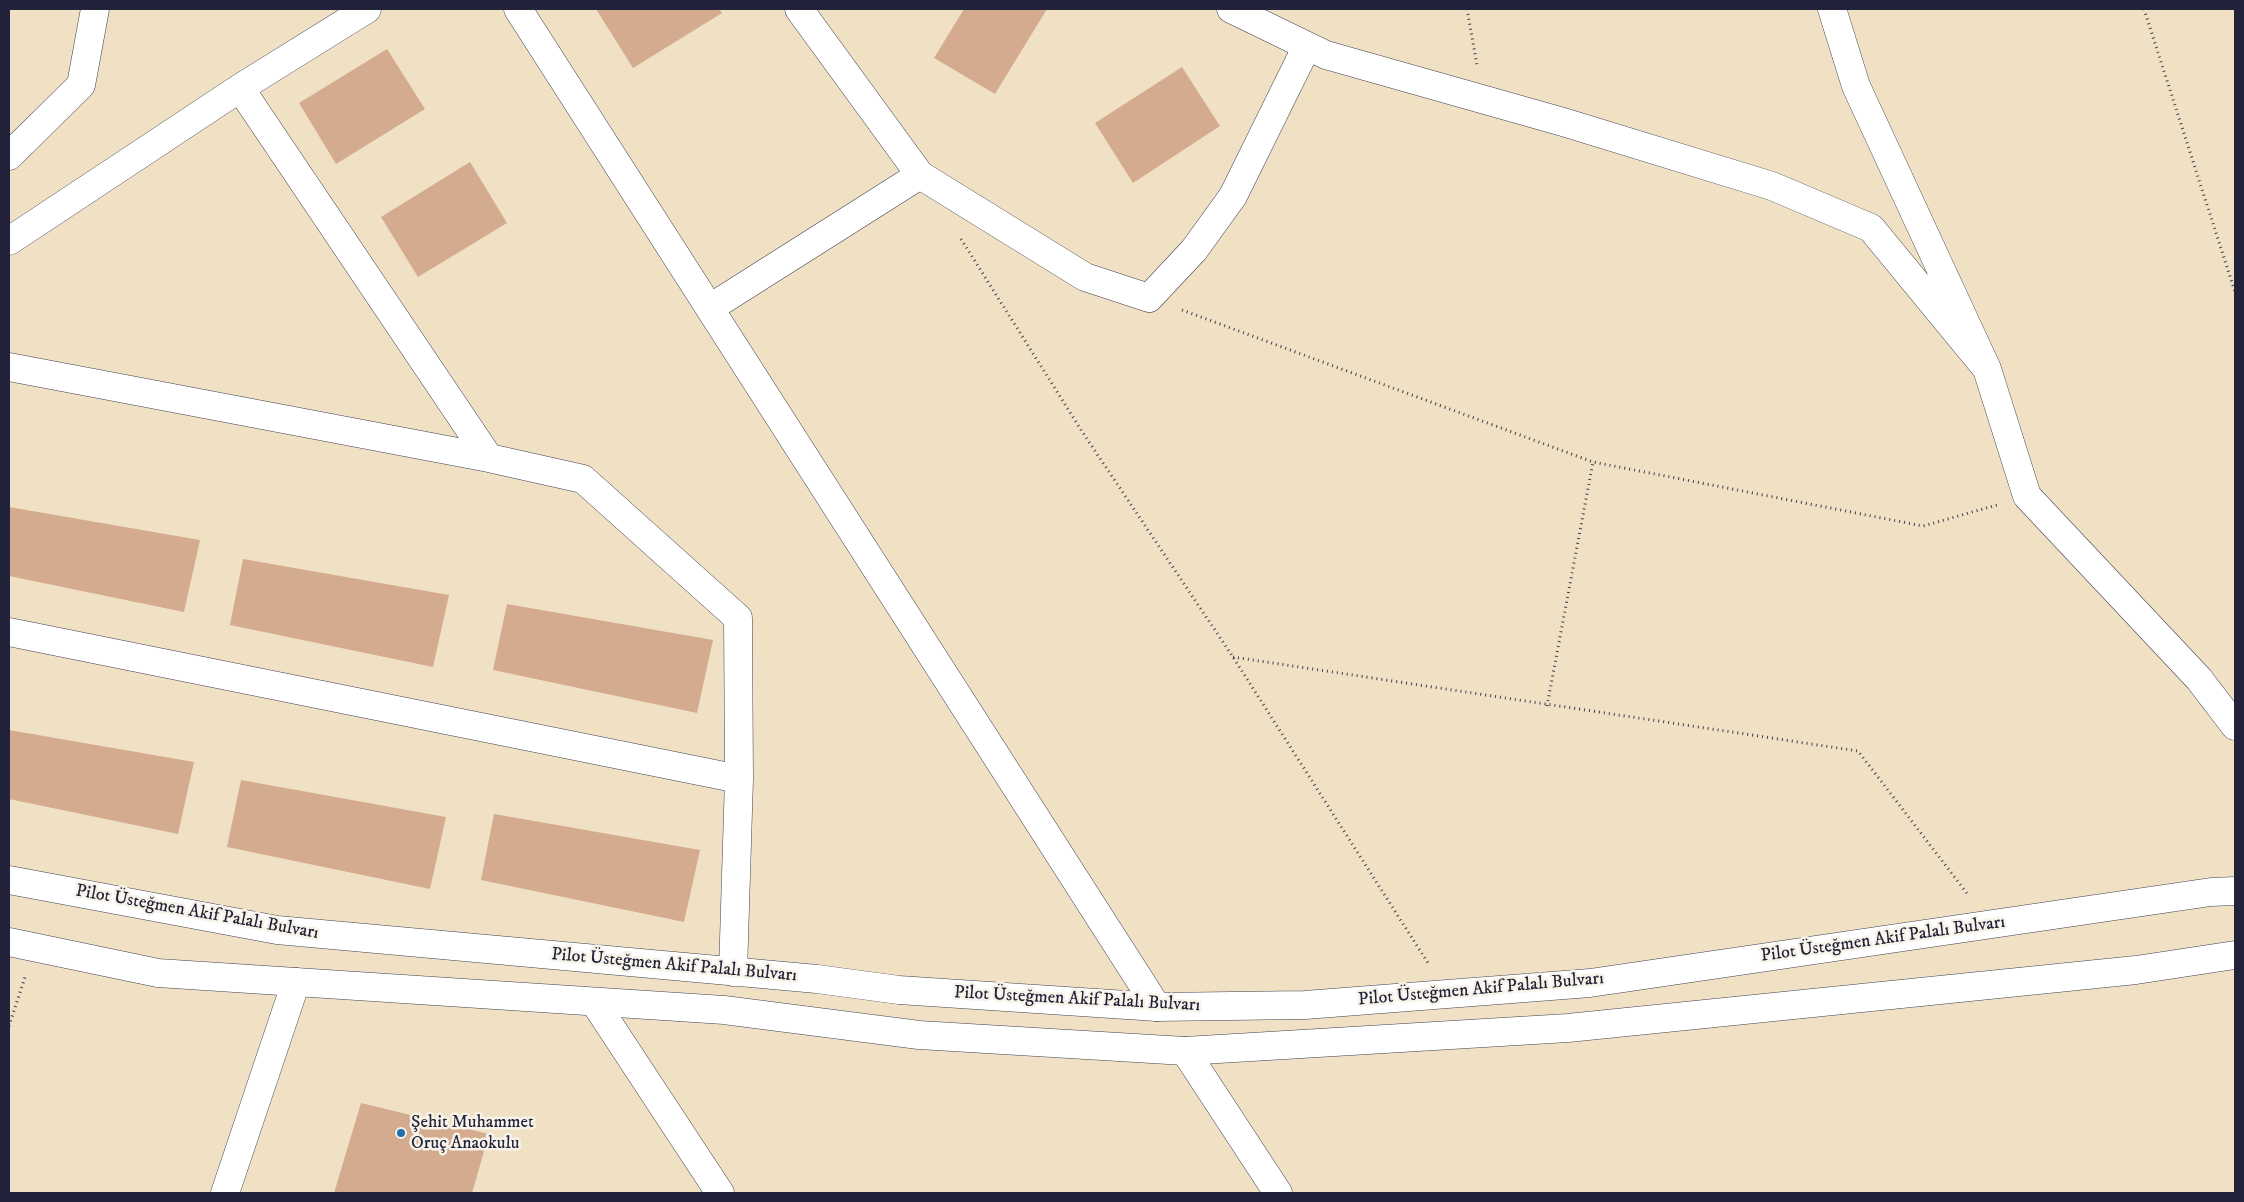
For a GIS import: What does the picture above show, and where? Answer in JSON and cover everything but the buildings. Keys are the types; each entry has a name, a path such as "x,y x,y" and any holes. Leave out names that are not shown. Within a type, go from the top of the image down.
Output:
{"street":[{"path":"9,156 81,85 95,9"},
{"path":"9,241 240,88 367,9"},
{"path":"518,9 1157,1007"},
{"path":"799,9 920,176 1085,278 1148,298 1194,250 1233,196 1307,46"},
{"path":"1231,9 1326,55 1772,186 1871,228 1987,370"},
{"path":"1832,9 1856,86 1987,370 2027,496 2199,678 2235,726"},
{"path":"240,88 489,458"},
{"path":"710,308 920,176"},
{"path":"9,367 489,458 583,479 738,618 739,779 733,972"},
{"path":"9,632 739,779"},
{"name":"Pilot Üsteğmen Akif Palalı Bulvarı","path":"9,880 277,930 817,979 899,990 1157,1007 1305,1005 1590,983 2211,892 2235,892"},
{"path":"21,944 158,972 724,1010 919,1035 1184,1051 1568,1028 2136,970 2235,954"},
{"path":"225,1193 296,982"},
{"path":"595,1002 720,1193"},
{"path":"1184,1051 1278,1193"}],"path":[{"path":"1467,9 1483,100"},
{"path":"2144,9 2235,292"},
{"path":"957,234 1083,433 1233,657 1447,994"},
{"path":"1148,298 1593,462 1923,526 2027,496"},
{"path":"1547,706 1593,462"},
{"path":"1233,657 1547,706 1858,751 1991,925"},
{"path":"9,1026 21,944"}],"place":[{"name":"Şehit Muhammet Oruç Anaokulu","path":"401,1133"}]}
